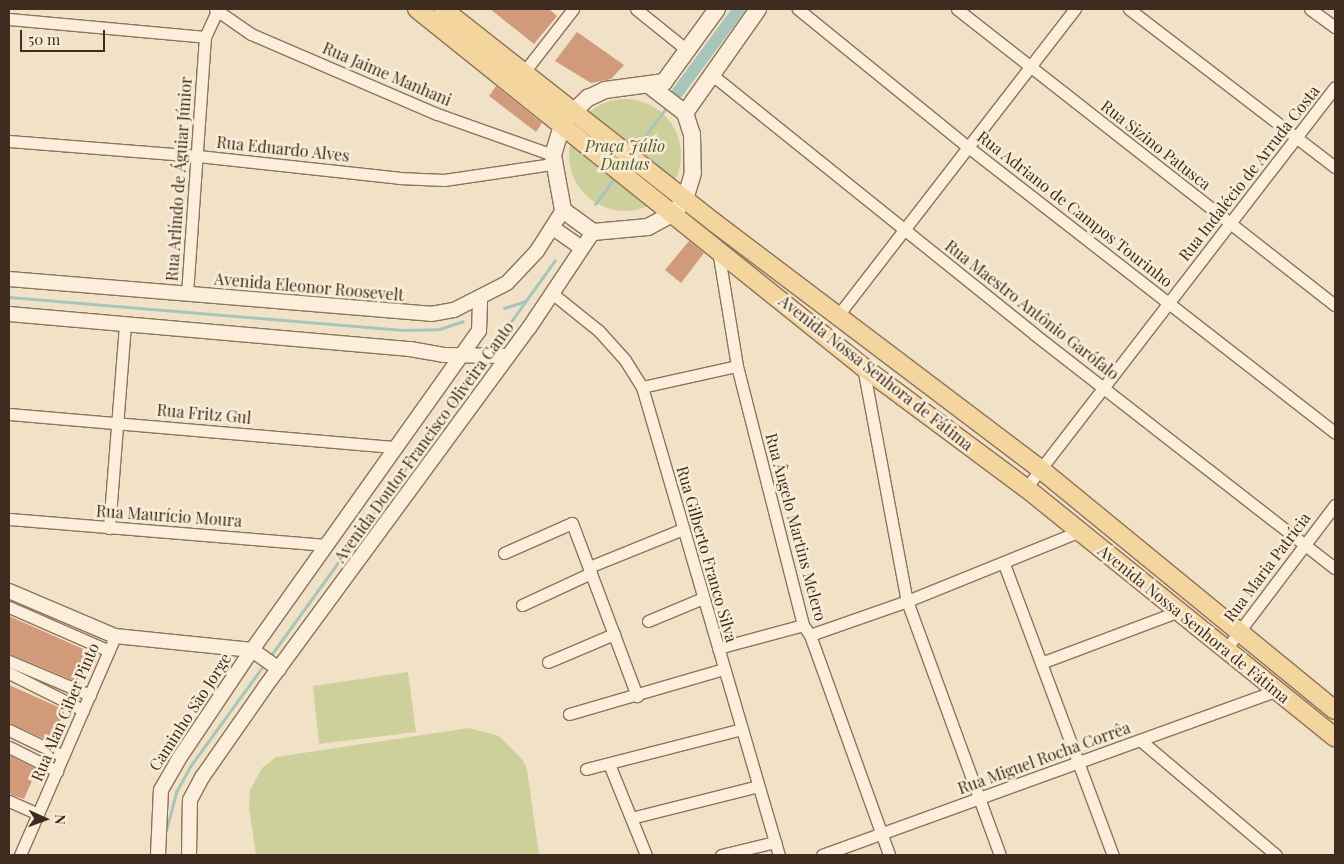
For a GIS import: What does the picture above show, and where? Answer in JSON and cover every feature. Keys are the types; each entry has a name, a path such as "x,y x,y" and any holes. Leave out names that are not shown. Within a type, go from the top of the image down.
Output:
{"main road":[{"name":"Avenida Nossa Senhora de Fátima","path":"417,9 562,125 838,314 1040,468 1241,630 1335,710"},
{"name":"Avenida Nossa Senhora de Fátima","path":"443,9 573,110 679,206 718,248 863,367 1026,488 1335,737"},
{"path":"656,90 664,82 717,9"},
{"path":"681,110 711,74 758,9"},
{"path":"604,90 656,90 681,110 695,155 693,173 679,206 648,227 593,232 562,210 553,160 562,125 573,110 588,98 604,90"}],"street":[{"name":"Rua Arlíndo de Águiar Júnior","path":"188,294 205,37 217,9"},
{"name":"Rua Jaime Manhani","path":"217,9 238,27 260,38 438,114 553,160"},
{"path":"524,72 573,9"},
{"path":"636,9 687,50"},
{"name":"Rua Adriano de Campos Tourinho","path":"798,9 968,147 1170,302 1335,433"},
{"name":"Rua Sizino Patusca","path":"957,9 1231,226 1335,305"},
{"path":"838,314 1075,9"},
{"path":"1129,9 1298,136 1335,167"},
{"path":"1310,9 1335,27"},
{"path":"9,19 205,37"},
{"name":"Rua Maestro Antônio Garófalo","path":"711,74 1104,388 1335,568"},
{"name":"Rua Indalécio de Arruda Costa","path":"1026,488 1231,226 1335,87"},
{"name":"Rua Eduardo Alves","path":"9,141 198,156 399,178 444,180 553,160"},
{"name":"Avenida Eleonor Roosevelt","path":"9,279 418,314 454,310 507,283 525,267 553,228 562,210"},
{"path":"553,228 582,248"},
{"name":"Avenida Doutor Francisco Oliveira Canto","path":"277,668 505,356 553,294 593,232"},
{"name":"Rua Ângelo Martins Melero","path":"718,248 736,366 803,625 810,635 880,835 889,855"},
{"name":"Rua Gilberto Franco Silva","path":"553,294 599,331 625,360 642,387 779,855"},
{"name":"Avenida Doutor Francisco Oliveira Canto","path":"257,653 327,545 480,331 480,298"},
{"path":"9,314 462,356 505,356"},
{"path":"109,528 125,324"},
{"path":"642,387 736,366"},
{"path":"863,367 907,602 978,801 1000,855"},
{"name":"Rua Fritz Gul","path":"9,414 397,447"},
{"name":"Rua Maria Patrícia","path":"1226,650 1335,505"},
{"name":"Rua Maurício Moura","path":"9,519 327,545"},
{"path":"504,553 572,522 637,696"},
{"path":"522,604 590,570 683,529"},
{"path":"810,635 907,602 1004,564 1080,531"},
{"path":"1004,564 1113,855"},
{"path":"9,591 115,636 257,653 277,668 190,800 188,855"},
{"path":"648,621 703,598"},
{"path":"9,608 109,651"},
{"path":"1041,663 1179,611"},
{"path":"718,648 803,625"},
{"path":"548,662 614,634"},
{"name":"Rua Alan Ciber Pinto","path":"20,855 115,636"},
{"name":"Caminho São Jorge","path":"158,855 161,790 257,653"},
{"path":"9,661 90,695"},
{"path":"569,714 637,696 724,669"},
{"path":"9,673 83,710"},
{"name":"Rua Miguel Rocha Corrêa","path":"822,855 978,801 1276,690"},
{"path":"9,730 63,756"},
{"path":"586,769 742,730"},
{"path":"1140,740 1276,855"},
{"path":"9,747 57,771"},
{"path":"609,764 646,855"},
{"path":"631,818 758,786"},
{"path":"9,801 38,814"},
{"path":"721,855 775,842"}],"green space":[{"name":"Praça Júlio Dantas","path":"625,99 646,103 665,115 677,134 681,155 677,176 665,195 646,207 625,211 604,207 585,195 573,176 569,155 573,134 585,115 604,103"},
{"path":"408,672 416,732 319,744 313,686"},
{"path":"469,728 499,736 522,759 527,769 539,855 256,855 249,807 250,790 262,768 276,757"}],"building":[{"path":"490,9 549,9 557,16 534,44"},
{"path":"577,32 624,65 611,79 591,83 555,61"},
{"path":"496,86 542,123 536,132 489,96"},
{"path":"689,241 704,253 681,283 665,270"},
{"path":"9,616 90,652 77,682 9,654"},
{"path":"9,685 65,710 51,742 9,723"},
{"path":"9,755 37,769 24,799 9,794"}],"waterway":[{"path":"672,100 739,9"},
{"path":"645,136 668,106"},
{"path":"595,204 615,177"},
{"path":"489,352 555,260"},
{"path":"9,297 400,330 439,329 463,321"},
{"path":"504,308 525,301"},
{"path":"269,658 483,361"},
{"path":"166,830 176,792 191,765 265,663"}]}
